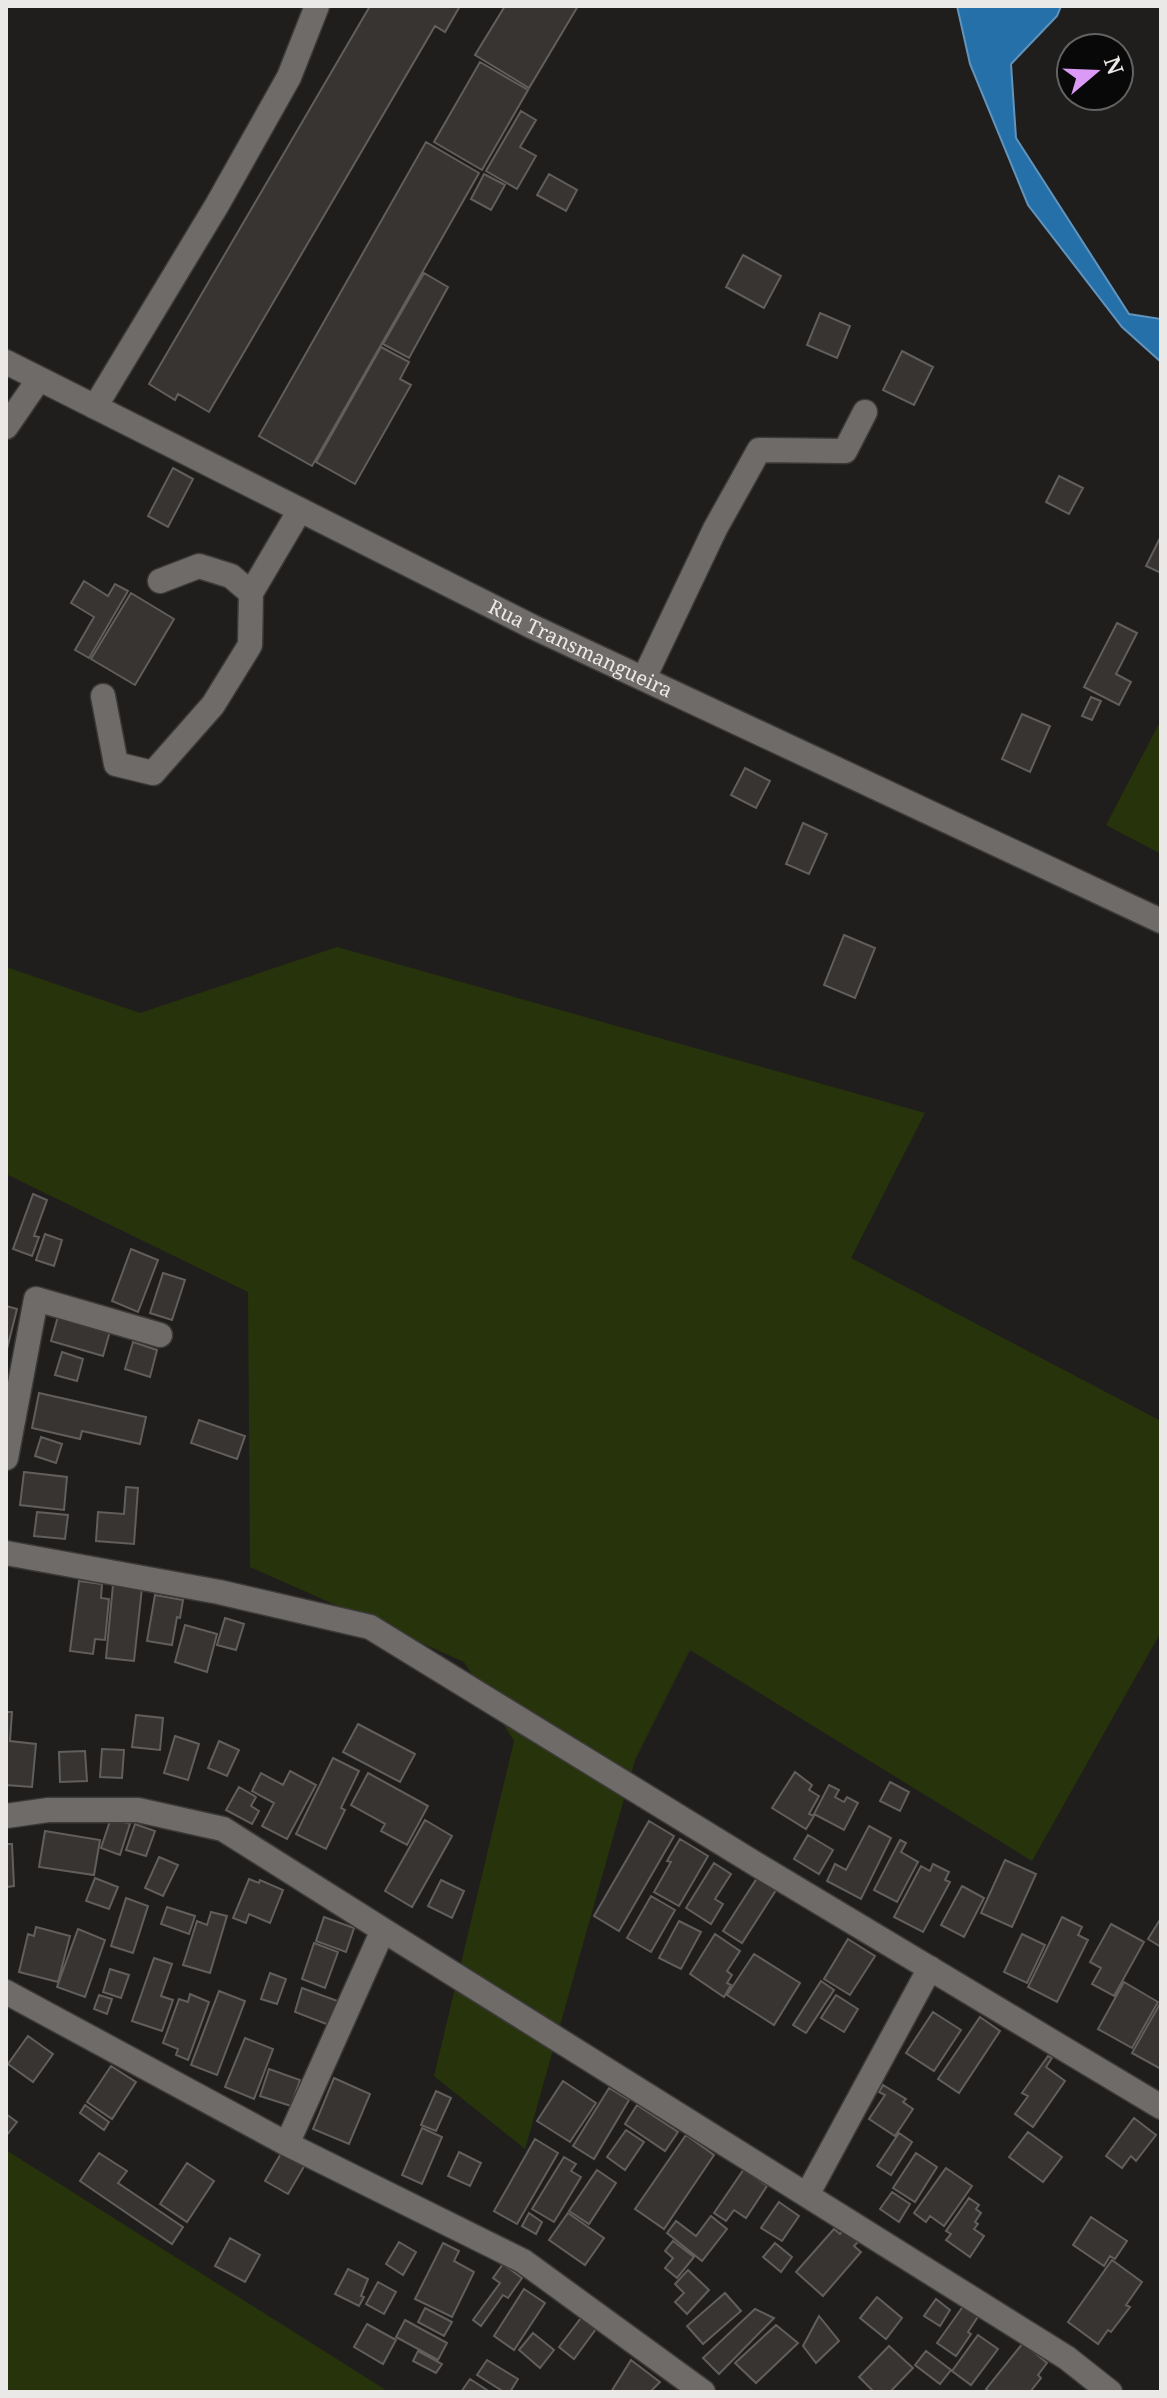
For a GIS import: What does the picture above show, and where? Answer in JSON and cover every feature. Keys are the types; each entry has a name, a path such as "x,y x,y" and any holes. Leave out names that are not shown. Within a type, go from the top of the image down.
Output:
{"street":[{"path":"95,407 232,180 289,77 317,6"},
{"name":"Rua Transmangueira","path":"6,362 533,627 1161,921"},
{"path":"6,427 39,379"},
{"path":"644,678 715,529 759,450 845,451 865,412"},
{"path":"103,696 116,764 153,773 213,705 250,645 251,593 300,510"},
{"path":"160,581 199,566 231,576 251,593"},
{"path":"6,1458 36,1299 160,1335"},
{"path":"6,1553 219,1592 370,1627 1161,2107"},
{"path":"6,1816 48,1810 138,1810 223,1829 1067,2358 1110,2392"},
{"path":"287,2144 383,1930"},
{"path":"807,2195 930,1968"},
{"path":"6,1992 287,2144 523,2261 703,2392"}],"green space":[{"path":"1161,720 1161,854 1106,825"},
{"path":"337,947 925,1113 851,1258 1161,1421 1161,1632 1032,1861 690,1650 635,1760 525,2149 434,2076 514,1741 464,1662 250,1567 248,1292 6,1174 6,967 140,1013"},
{"path":"6,2150 389,2392 6,2392"}],"water":[{"path":"957,6 1061,6 1057,16 1011,64 1016,138 1129,314 1161,319 1161,362 1122,327 1028,205 970,64"}],"building":[{"path":"370,6 460,6 445,32 435,26 209,412 178,394 175,400 149,384"},
{"path":"505,6 578,6 529,88 475,55"},
{"path":"480,62 528,90 482,170 434,142"},
{"path":"521,111 536,120 520,147 536,156 517,189 486,171"},
{"path":"426,142 479,173 312,466 259,436"},
{"path":"484,174 505,185 491,210 471,199"},
{"path":"549,174 577,190 566,211 537,195"},
{"path":"743,255 781,276 764,308 726,287"},
{"path":"424,273 448,287 409,358 383,344"},
{"path":"820,313 850,326 837,358 807,345"},
{"path":"381,347 409,362 400,379 411,385 355,484 316,462"},
{"path":"902,351 933,367 914,405 883,390"},
{"path":"173,468 193,479 168,527 148,516"},
{"path":"1059,476 1083,488 1069,514 1046,502"},
{"path":"1161,536 1161,573 1146,566"},
{"path":"84,581 108,596 115,584 128,591 89,658 75,650 94,617 71,603"},
{"path":"131,593 174,619 135,685 91,659"},
{"path":"1117,623 1137,633 1116,674 1131,682 1119,705 1084,687"},
{"path":"1091,697 1101,701 1092,720 1082,716"},
{"path":"1022,714 1050,726 1030,772 1002,759"},
{"path":"745,768 770,781 756,808 731,795"},
{"path":"803,823 827,834 809,874 786,864"},
{"path":"844,935 875,948 855,998 824,985"},
{"path":"33,1194 47,1200 34,1236 39,1237 32,1256 13,1249"},
{"path":"45,1234 62,1240 54,1266 36,1260"},
{"path":"131,1249 158,1260 138,1312 112,1301"},
{"path":"163,1273 185,1280 172,1320 150,1313"},
{"path":"6,1306 17,1309 6,1353"},
{"path":"59,1313 111,1328 103,1356 51,1341"},
{"path":"133,1342 157,1350 150,1377 125,1369"},
{"path":"62,1352 83,1359 77,1381 55,1375"},
{"path":"39,1393 146,1417 140,1444 82,1431 80,1439 32,1428"},
{"path":"199,1420 245,1436 237,1459 191,1443"},
{"path":"41,1437 62,1444 56,1463 35,1456"},
{"path":"24,1472 67,1477 64,1510 20,1505"},
{"path":"126,1487 138,1488 134,1544 96,1541 98,1512 124,1514"},
{"path":"37,1512 68,1515 65,1539 34,1536"},
{"path":"79,1581 102,1584 101,1598 109,1599 105,1640 95,1639 93,1654 70,1651"},
{"path":"113,1585 142,1588 134,1661 106,1658"},
{"path":"155,1595 183,1600 172,1645 147,1641"},
{"path":"225,1618 244,1624 236,1650 217,1645"},
{"path":"185,1625 217,1634 207,1672 175,1662"},
{"path":"6,1712 12,1712 10,1741 36,1744 32,1787 6,1785"},
{"path":"136,1715 163,1718 160,1750 132,1747"},
{"path":"358,1724 415,1754 400,1782 343,1752"},
{"path":"175,1736 199,1744 188,1780 164,1773"},
{"path":"219,1741 239,1750 227,1776 208,1768"},
{"path":"102,1749 124,1750 122,1778 100,1777"},
{"path":"85,1751 87,1781 60,1782 59,1752"},
{"path":"333,1758 359,1771 326,1849 296,1834"},
{"path":"290,1771 316,1785 287,1839 262,1826 274,1803 252,1791 261,1773 283,1785"},
{"path":"795,1772 812,1785 809,1790 819,1796 809,1814 814,1816 806,1829 772,1808"},
{"path":"368,1773 428,1806 407,1845 381,1831 385,1824 351,1805"},
{"path":"890,1782 909,1792 900,1811 880,1801"},
{"path":"829,1785 839,1790 835,1797 844,1802 847,1797 858,1803 844,1830 814,1814"},
{"path":"239,1787 256,1797 251,1806 259,1811 252,1824 226,1810"},
{"path":"111,1818 130,1824 120,1855 101,1848"},
{"path":"425,1820 452,1836 412,1907 385,1891"},
{"path":"649,1821 674,1836 619,1931 594,1916"},
{"path":"135,1824 155,1831 146,1856 126,1850"},
{"path":"869,1826 891,1838 861,1899 827,1881 835,1864 846,1870"},
{"path":"45,1831 100,1840 94,1875 39,1867"},
{"path":"808,1835 833,1850 819,1874 794,1859"},
{"path":"680,1839 708,1856 679,1906 654,1892"},
{"path":"900,1840 906,1843 901,1852 918,1862 897,1902 874,1890"},
{"path":"6,1844 12,1844 14,1886 6,1887"},
{"path":"159,1857 178,1865 163,1896 145,1888"},
{"path":"1005,1860 1036,1874 1012,1927 981,1913"},
{"path":"714,1863 731,1874 715,1899 723,1904 711,1924 686,1908"},
{"path":"933,1864 949,1872 945,1880 950,1882 923,1932 894,1917 921,1866 930,1871"},
{"path":"759,1875 778,1887 742,1943 723,1931"},
{"path":"95,1878 118,1887 109,1909 86,1901"},
{"path":"249,1879 259,1883 260,1880 283,1890 270,1923 249,1914 246,1923 233,1918"},
{"path":"441,1880 464,1891 452,1918 428,1906"},
{"path":"962,1886 984,1898 964,1937 941,1925"},
{"path":"651,1896 675,1910 651,1952 627,1938"},
{"path":"126,1898 148,1906 133,1953 111,1946"},
{"path":"167,1907 195,1916 189,1934 161,1924"},
{"path":"211,1912 227,1916 210,1973 183,1965 197,1921 207,1925"},
{"path":"324,1917 354,1928 346,1952 316,1941"},
{"path":"1062,1917 1082,1927 1078,1935 1088,1940 1057,2002 1028,1987"},
{"path":"1161,1918 1161,1947 1148,1939"},
{"path":"679,1921 701,1932 681,1969 659,1958"},
{"path":"1111,1924 1144,1942 1114,1996 1092,1984 1101,1968 1090,1962"},
{"path":"36,1927 70,1936 58,1982 19,1972 28,1934 34,1936"},
{"path":"78,1929 105,1940 85,1997 57,1987"},
{"path":"715,1934 740,1951 727,1971 732,1975 727,1983 731,1985 724,1997 690,1974"},
{"path":"1022,1934 1045,1945 1027,1983 1004,1972"},
{"path":"848,1939 875,1956 850,1995 824,1979"},
{"path":"314,1943 338,1952 325,1988 302,1979"},
{"path":"754,1954 800,1983 774,2025 727,1995"},
{"path":"154,1958 172,1964 161,1996 173,2000 162,2031 132,2021"},
{"path":"110,1969 129,1975 121,1998 103,1992"},
{"path":"270,1973 286,1979 277,2004 261,1999"},
{"path":"821,1981 834,1990 806,2033 793,2025"},
{"path":"1124,1982 1158,2002 1132,2048 1098,2029"},
{"path":"302,1988 343,2003 334,2027 295,2012"},
{"path":"219,1991 245,2001 217,2075 191,2065"},
{"path":"190,1994 209,2002 188,2060 176,2055 178,2049 163,2043 179,1999 188,2002"},
{"path":"99,1995 112,1999 107,2014 94,2009"},
{"path":"836,1995 858,2009 844,2032 821,2018"},
{"path":"1161,2002 1161,2069 1132,2053"},
{"path":"933,2012 961,2030 934,2071 906,2053"},
{"path":"980,2017 1000,2031 959,2093 938,2079"},
{"path":"28,2036 53,2054 33,2082 8,2064"},
{"path":"245,2038 273,2049 254,2099 225,2087"},
{"path":"1048,2056 1052,2058 1046,2067 1065,2081 1033,2127 1015,2114 1028,2096 1022,2093"},
{"path":"111,2066 136,2082 112,2119 87,2102"},
{"path":"269,2069 300,2080 291,2106 260,2096"},
{"path":"334,2078 370,2094 349,2144 313,2129"},
{"path":"563,2081 596,2103 570,2142 537,2121"},
{"path":"883,2085 906,2099 903,2102 913,2109 895,2136 869,2119 885,2095 879,2092"},
{"path":"609,2088 629,2100 594,2159 573,2146"},
{"path":"436,2091 451,2098 436,2131 421,2125"},
{"path":"85,2105 109,2122 104,2130 80,2113"},
{"path":"637,2105 678,2132 665,2151 625,2124"},
{"path":"6,2114 17,2122 6,2136"},
{"path":"1134,2118 1156,2135 1136,2161 1131,2156 1122,2168 1106,2156"},
{"path":"422,2128 442,2137 422,2184 402,2175"},
{"path":"626,2130 644,2142 625,2170 607,2157"},
{"path":"1028,2132 1062,2157 1043,2182 1009,2157"},
{"path":"899,2133 912,2142 891,2175 877,2166"},
{"path":"686,2135 714,2155 664,2229 635,2209"},
{"path":"535,2139 558,2153 517,2224 494,2211"},
{"path":"283,2150 306,2163 288,2194 265,2181"},
{"path":"459,2152 481,2163 470,2186 448,2176"},
{"path":"99,2153 127,2171 118,2183 183,2227 172,2244 80,2181"},
{"path":"916,2153 937,2167 915,2202 893,2188"},
{"path":"564,2157 576,2164 571,2171 581,2177 554,2222 532,2209"},
{"path":"187,2163 214,2181 187,2222 160,2204"},
{"path":"946,2168 972,2186 944,2226 930,2216 926,2222 914,2213"},
{"path":"744,2169 767,2186 746,2218 734,2210 726,2221 714,2213"},
{"path":"597,2170 616,2183 589,2224 569,2211"},
{"path":"892,2192 910,2204 899,2222 880,2209"},
{"path":"969,2198 979,2205 976,2209 981,2213 974,2229 984,2236 970,2257 946,2240 951,2234 946,2231"},
{"path":"779,2202 799,2216 782,2241 761,2228"},
{"path":"529,2213 542,2222 536,2234 522,2226"},
{"path":"568,2213 604,2238 585,2265 549,2240"},
{"path":"711,2216 727,2229 702,2261 667,2233 676,2221 696,2236"},
{"path":"1091,2217 1127,2241 1115,2259 1110,2256 1104,2266 1073,2245"},
{"path":"834,2229 840,2234 844,2229 859,2241 854,2246 861,2252 823,2296 796,2272"},
{"path":"230,2238 260,2255 245,2282 215,2266"},
{"path":"673,2241 694,2257 677,2278 665,2268 673,2258 665,2251"},
{"path":"399,2242 416,2252 403,2275 386,2264"},
{"path":"443,2243 459,2251 454,2261 474,2272 452,2317 415,2299"},
{"path":"775,2243 792,2257 781,2272 763,2257"},
{"path":"1112,2260 1142,2282 1126,2305 1130,2307 1098,2344 1068,2322"},
{"path":"503,2264 522,2278 508,2298 503,2295 481,2326 473,2320 500,2283 493,2278"},
{"path":"348,2269 368,2279 359,2306 335,2294"},
{"path":"688,2270 709,2290 687,2314 675,2302 684,2293 675,2284"},
{"path":"378,2282 396,2292 384,2314 366,2304"},
{"path":"524,2289 545,2303 514,2350 494,2336"},
{"path":"725,2293 741,2311 703,2344 687,2326"},
{"path":"877,2297 902,2318 886,2339 860,2318"},
{"path":"936,2299 950,2310 940,2326 924,2316"},
{"path":"964,2305 979,2315 956,2356 937,2343"},
{"path":"425,2308 452,2322 444,2336 418,2322"},
{"path":"755,2309 774,2318 719,2374 703,2358"},
{"path":"819,2316 839,2341 816,2363 803,2346"},
{"path":"581,2318 596,2329 574,2359 559,2347"},
{"path":"405,2320 447,2343 438,2360 396,2337"},
{"path":"367,2324 396,2340 383,2364 354,2347"},
{"path":"776,2325 798,2343 756,2383 735,2363"},
{"path":"533,2333 554,2350 540,2368 519,2350"},
{"path":"978,2335 998,2349 971,2385 952,2371"},
{"path":"1023,2343 1047,2363 1038,2375 1041,2378 1030,2392 990,2392 986,2389"},
{"path":"889,2346 913,2368 890,2392 874,2392 859,2377"},
{"path":"418,2351 442,2364 436,2373 413,2361"},
{"path":"926,2351 951,2370 940,2384 915,2365"},
{"path":"487,2360 518,2379 510,2392 504,2392 477,2375"},
{"path":"631,2360 660,2382 650,2392 611,2392"},
{"path":"470,2379 490,2392 461,2392"}]}
